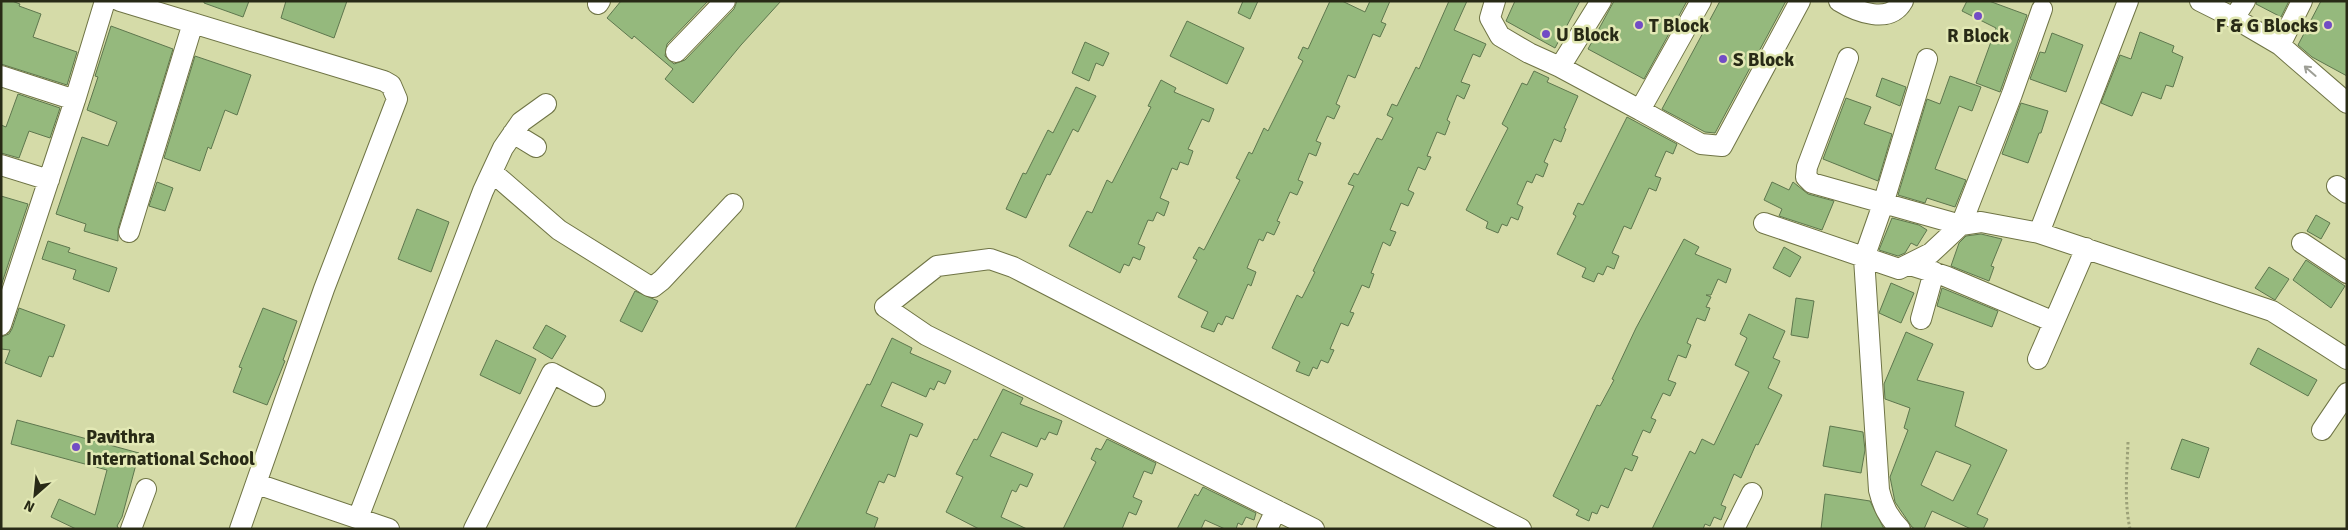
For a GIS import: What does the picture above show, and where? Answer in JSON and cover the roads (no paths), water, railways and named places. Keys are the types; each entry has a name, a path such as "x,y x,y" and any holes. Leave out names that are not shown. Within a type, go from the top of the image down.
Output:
{"street":[{"path":"1,325 75,100 105,1"},
{"path":"120,1 384,81 391,85 397,99 324,289 240,529"},
{"path":"676,52 725,1"},
{"path":"1495,1 1490,18 1500,36 1701,144 1722,146 1800,1"},
{"path":"1560,67 1601,1"},
{"path":"1640,110 1701,1"},
{"path":"1840,1 1856,11 1882,15 1900,8 1903,1"},
{"path":"2039,233 2128,1"},
{"path":"2200,1 2280,45 2347,102"},
{"path":"2234,18 2245,1"},
{"path":"2280,45 2302,1"},
{"path":"1764,224 1899,269 1931,253 1961,225 2012,94 2042,9"},
{"path":"129,232 193,23"},
{"path":"1848,58 1807,167 1806,177 1812,183 1961,225 1981,222 2039,233 2086,248 2205,290 2272,311 2347,359"},
{"path":"1900,529 1891,520 1884,507 1879,490 1864,258 1883,204 1927,59"},
{"path":"1,76 75,100"},
{"path":"358,518 492,172 521,122 546,104"},
{"path":"513,133 536,147"},
{"path":"1,165 49,180"},
{"path":"492,172 559,230 644,284 654,287 733,204"},
{"path":"2302,243 2347,273"},
{"path":"2038,359 2086,248"},
{"path":"1314,529 926,335 885,307 937,266 990,259 1013,267 1521,529"},
{"path":"1910,265 1934,272 2054,322"},
{"path":"1921,319 1934,272"},
{"path":"474,529 552,373 595,396"},
{"path":"2322,430 2347,393"},
{"path":"257,484 389,529"},
{"path":"131,529 146,489"},
{"path":"1734,529 1752,494"},
{"path":"1267,529 1276,510"}],"place":[{"name":"R Block","path":"1978,16"},
{"name":"T Block","path":"1639,25"},
{"name":"F & G Blocks","path":"2328,25"},
{"name":"U Block","path":"1546,34"},
{"name":"S Block","path":"1723,59"},
{"name":"Pavithra International School","path":"76,447"}]}
